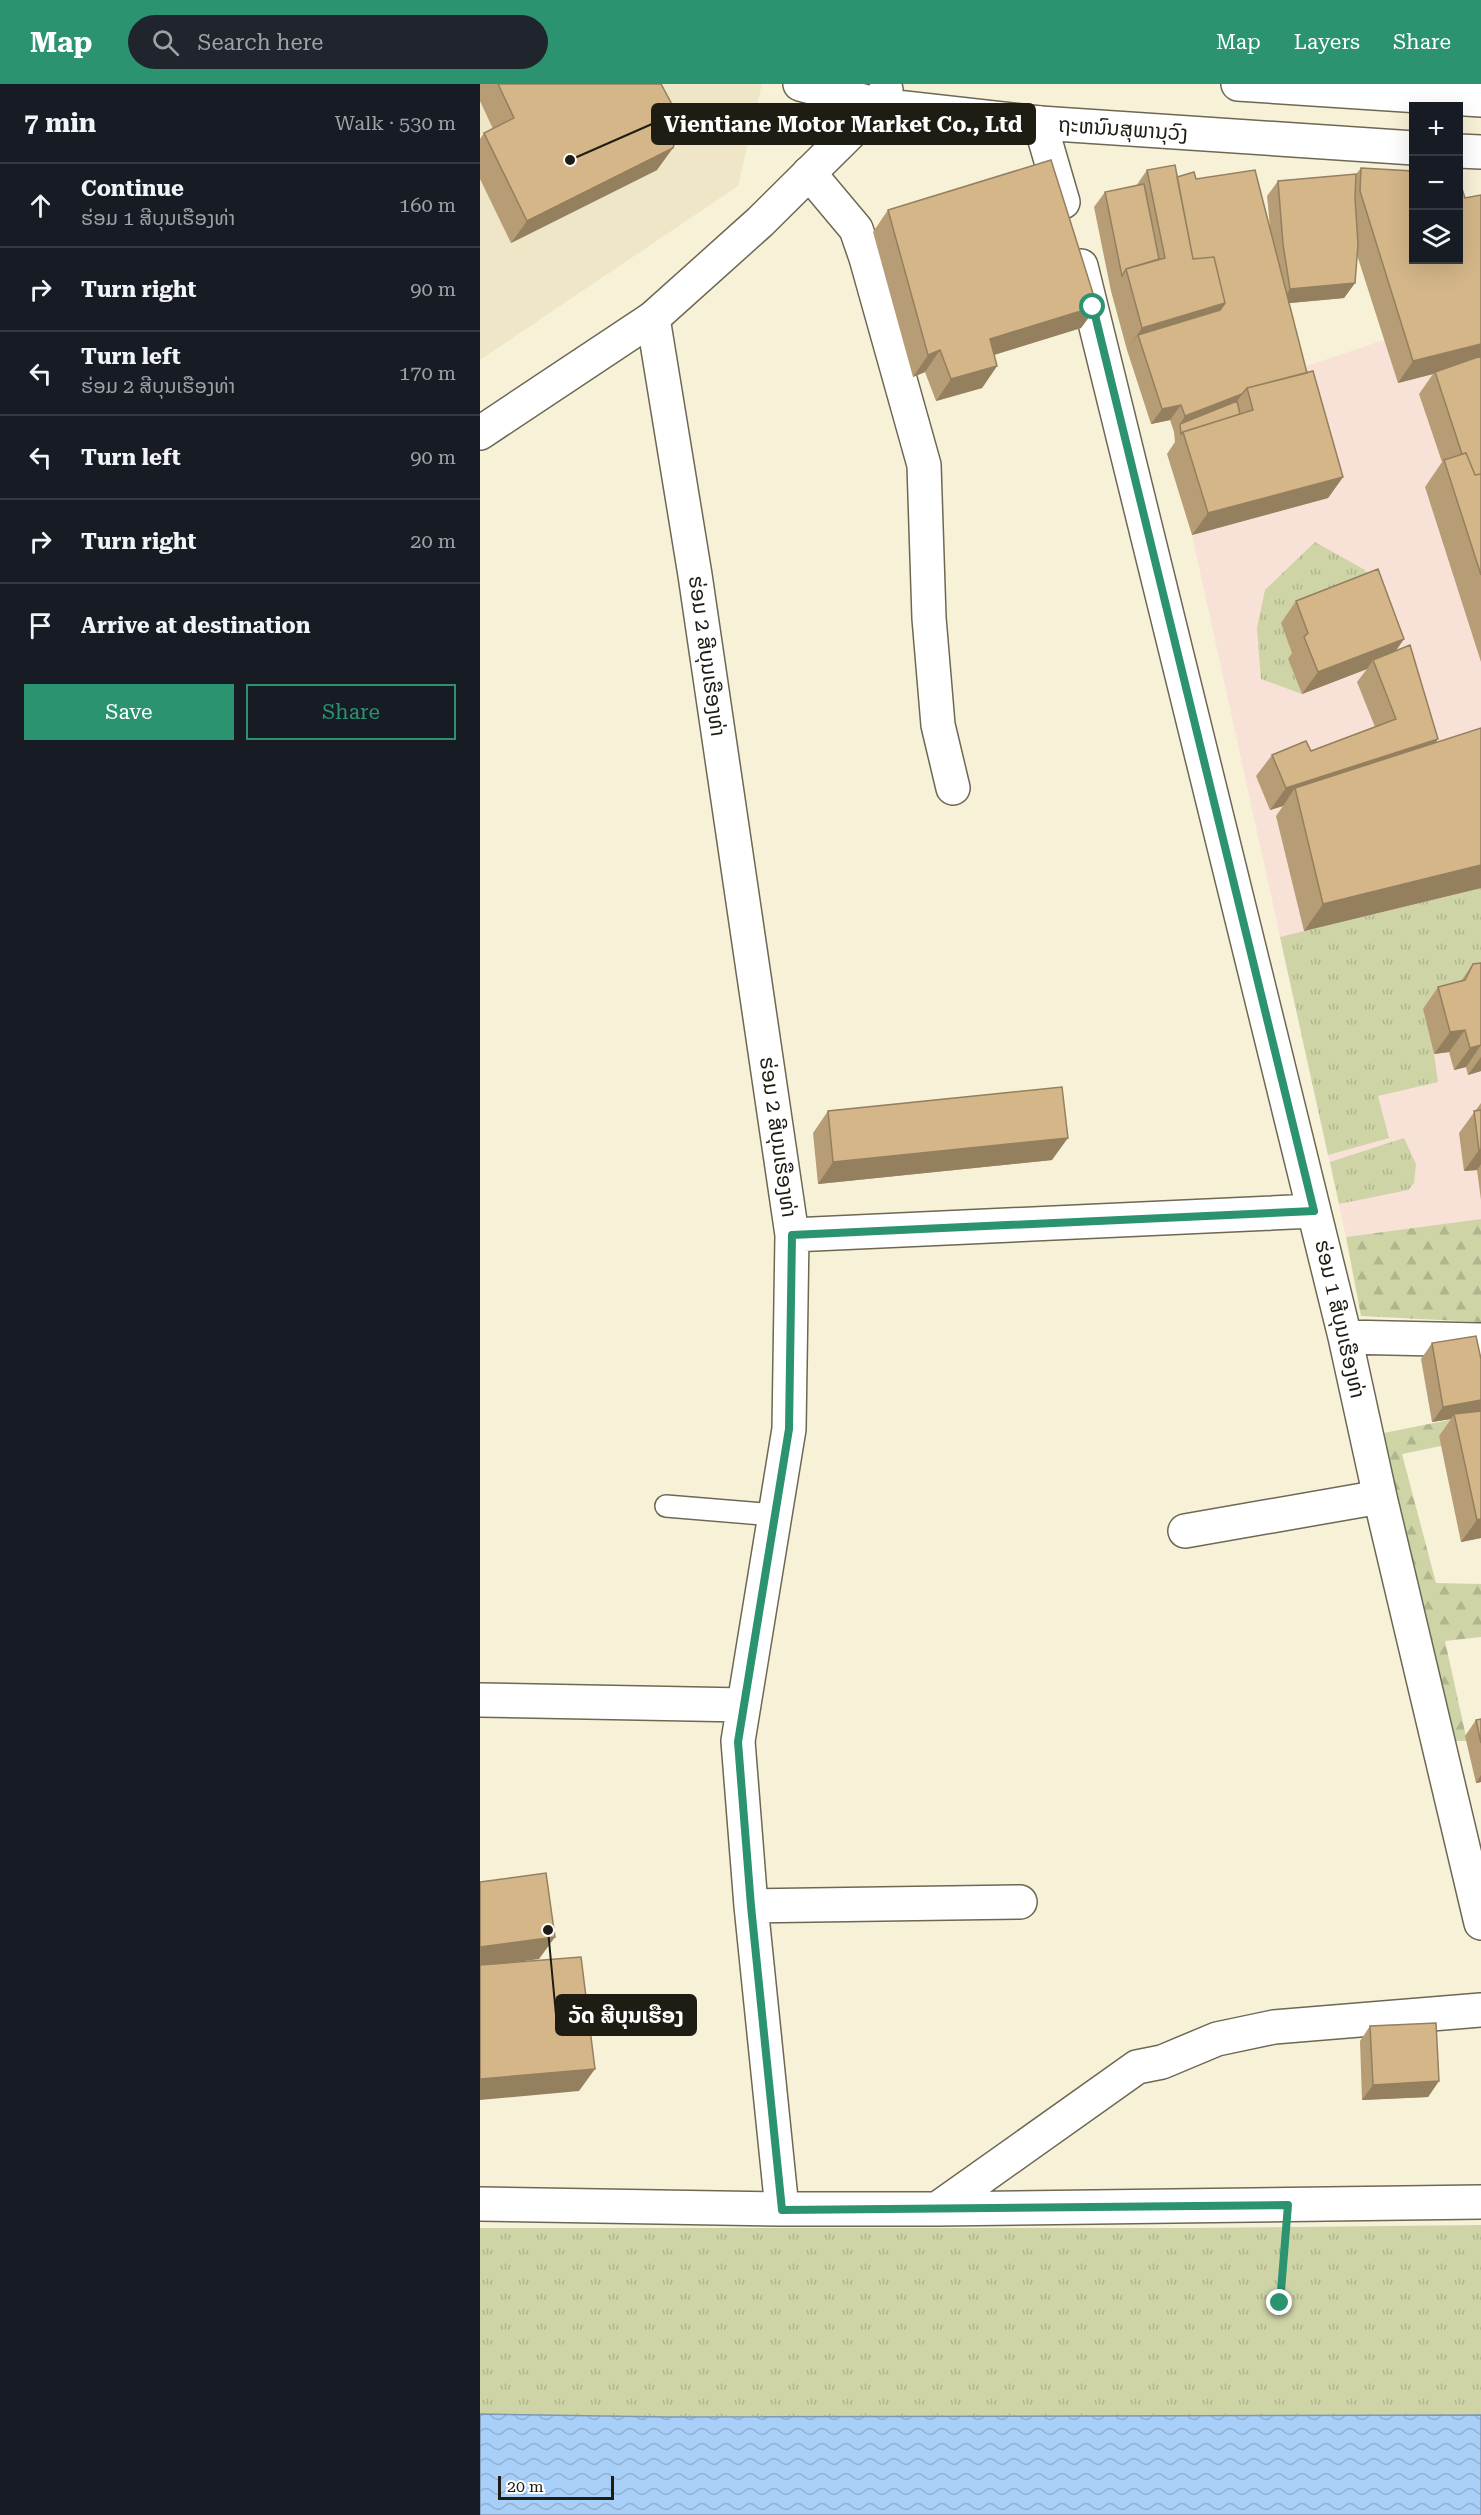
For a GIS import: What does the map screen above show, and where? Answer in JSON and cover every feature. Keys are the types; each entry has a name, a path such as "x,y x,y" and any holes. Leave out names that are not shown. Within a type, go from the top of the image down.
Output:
{"main road":[{"name":"ຖະຫນົນສຸພານຸວົງ","path":"800,84 884,95 1040,123 1409,148"},
{"path":"1238,84 1390,89 1481,100"},
{"path":"480,433 653,318 760,222 884,95"},
{"name":"ຮ່ອມ 1 ສີບຸນເຮືອງທ່າ","path":"1040,123 1093,307 1345,1337 1380,1497 1481,1923"},
{"path":"1463,151 1481,153"},
{"path":"809,173 856,230 866,258 924,465 929,618 938,725 953,788"},
{"name":"ຮ່ອມ 2 ສີບຸນເຮືອງທ່າ","path":"653,318 695,574 792,1235 789,1429 738,1742 751,1906 782,2210"},
{"path":"792,1235 1314,1211"},
{"path":"1345,1337 1481,1340"},
{"path":"1185,1531 1380,1497"},
{"path":"480,1700 744,1706"},
{"path":"751,1906 1020,1902"},
{"path":"937,2209 1137,2067 1162,2062 1217,2039 1274,2026 1481,2010"},
{"path":"480,2204 782,2210 1481,2202"}],"lane":[{"path":"666,1506 775,1515"}],"path":[{"path":"1280,2303 1288,2205"}],"shaded area":[{"path":"480,84 762,84 738,186 480,360"},
{"path":"1384,340 1479,361 1481,379 1481,1219 1346,1237 1192,535 1328,498 1292,371"}],"green space":[{"path":"1315,542 1365,570 1371,582 1288,659 1302,694 1261,679 1257,628 1265,590"},
{"path":"1481,888 1481,973 1423,1009 1438,1082 1378,1096 1389,1138 1328,1155 1280,937"},
{"path":"1404,1138 1416,1164 1414,1183 1408,1190 1339,1204 1330,1162"},
{"path":"1481,1219 1481,1322 1361,1316 1346,1237"},
{"path":"1479,1414 1439,1436 1441,1446 1402,1454 1436,1583 1481,1584 1481,1637 1445,1641 1467,1741 1446,1741 1379,1434"},
{"path":"1481,2225 1481,2415 666,2417 480,2414 480,2228 1192,2228"}],"water":[{"path":"480,2414 666,2417 1481,2415 1481,2515 480,2515"}],"building":[{"path":"498,84 661,84 681,121 673,148 527,221 484,133 514,118"},
{"path":"1051,160 1097,306 990,339 997,366 951,379 940,350 928,355 888,210"},
{"path":"1175,165 1193,259 1214,257 1225,303 1142,328 1126,269 1165,258 1147,170"},
{"path":"1361,168 1409,171 1409,264 1463,264 1463,192 1465,198 1481,195 1481,344 1413,361 1360,191"},
{"path":"1255,170 1307,373 1247,388 1242,394 1185,416 1181,405 1162,409 1138,335 1220,310 1225,303 1214,257 1193,259 1177,177 1194,172 1196,179"},
{"path":"1356,174 1358,244 1355,283 1290,289 1283,244 1278,181"},
{"path":"1144,184 1159,259 1126,269 1122,276 1105,192"},
{"path":"1481,356 1481,474 1475,475 1466,453 1462,454 1435,372"},
{"path":"1313,371 1343,477 1208,513 1183,432 1253,410 1247,388"},
{"path":"1237,401 1240,414 1181,434 1180,424"},
{"path":"1466,453 1475,475 1481,474 1481,575 1444,460"},
{"path":"1378,569 1404,639 1318,672 1304,637 1308,633 1296,601"},
{"path":"1410,645 1438,739 1286,788 1272,755 1306,741 1311,751 1396,719 1373,660"},
{"path":"1481,728 1481,865 1323,904 1295,788"},
{"path":"1481,963 1481,1045 1470,1048 1465,1030 1450,1032 1438,987 1465,980 1473,964"},
{"path":"1062,1087 1068,1138 833,1162 828,1111"},
{"path":"1481,1110 1481,1149 1479,1150 1474,1111"},
{"path":"1476,1336 1481,1359 1481,1400 1443,1407 1432,1343"},
{"path":"1481,1411 1481,1519 1477,1520 1454,1414"},
{"path":"1481,1719 1481,1743 1476,1720"},
{"path":"546,1873 555,1937 480,1947 480,1882"},
{"path":"581,1957 595,2069 480,2079 480,1965"},
{"path":"1436,2023 1439,2081 1373,2085 1370,2026"}],"place":[{"name":"Vientiane Motor Market Co., Ltd","path":"570,160"},
{"name":"ວັດ ສີບຸນເຮືອງ","path":"548,1930"}],"route":[{"path":"1093,307 1314,1211 792,1235 789,1429 738,1742 751,1906 782,2210 1288,2205 1280,2303"}]}
